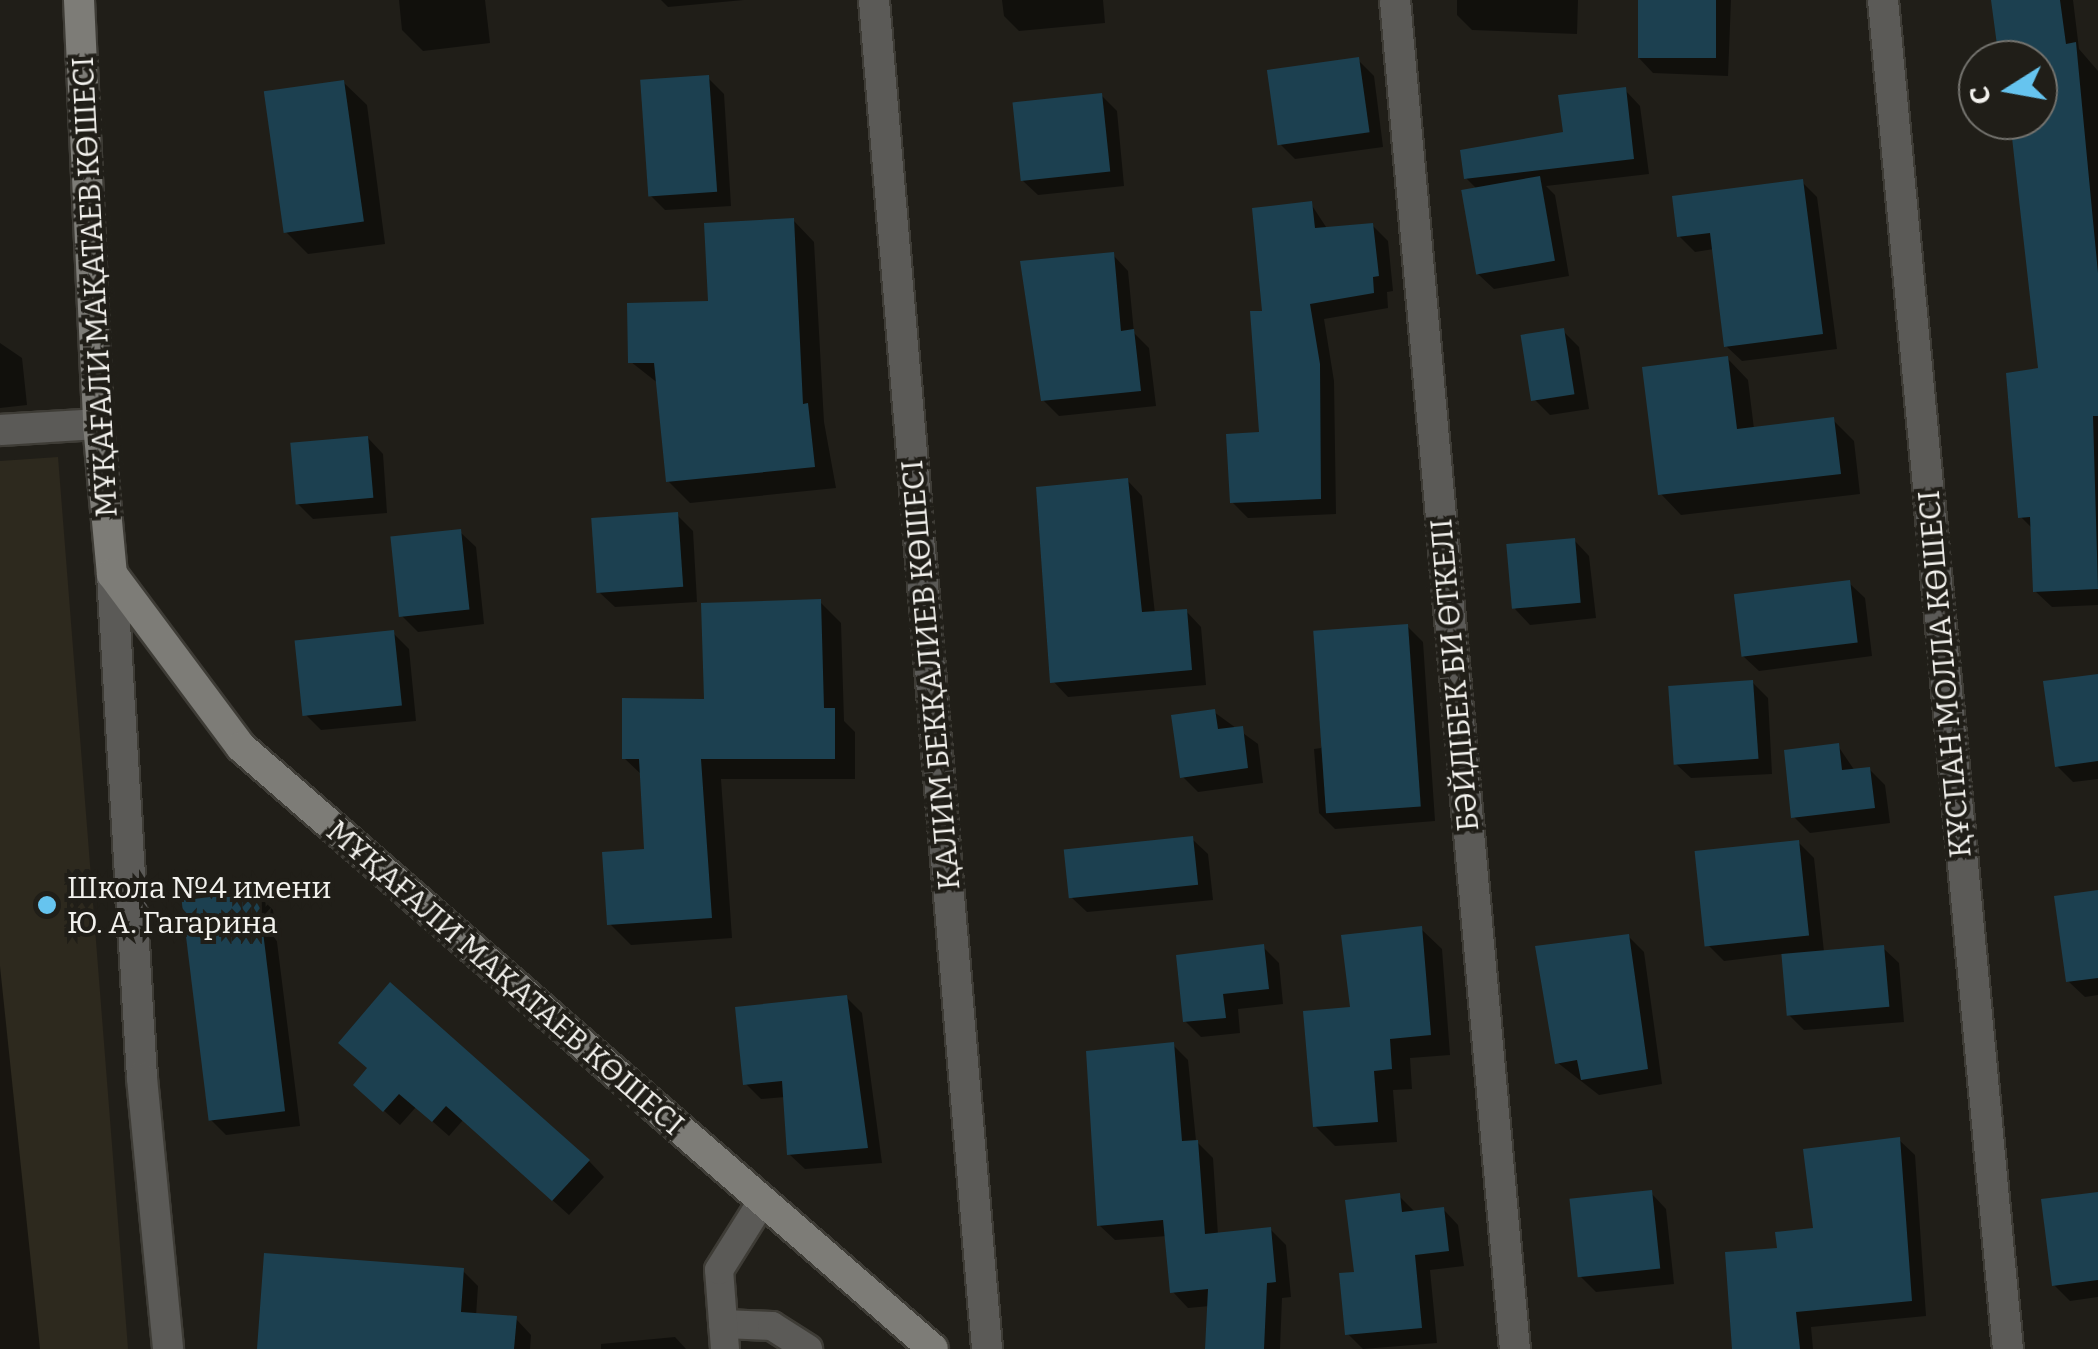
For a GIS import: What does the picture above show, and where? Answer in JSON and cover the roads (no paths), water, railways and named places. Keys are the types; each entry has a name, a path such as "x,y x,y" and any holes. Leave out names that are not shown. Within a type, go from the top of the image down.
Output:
{"street":[{"name":"МҰҚАҒАЛИ МАҚАТАЕВ КӨШЕСІ","path":"79,0 98,424 112,574 142,1078 168,1349"},
{"name":"ҚАЛИМ БЕКҚАЛИЕВ КӨШЕСІ","path":"874,0 987,1349"},
{"name":"БӘЙДІБЕК БИ ӨТКЕЛІ","path":"1395,0 1515,1349"},
{"name":"ҚҰСПАН МОЛЛА КӨШЕСІ","path":"1883,0 2008,1349"},
{"path":"0,430 98,424"},
{"name":"МҰҚАҒАЛИ МАҚАТАЕВ КӨШЕСІ","path":"112,574 242,747 933,1349"}],"lane":[{"path":"761,1203 719,1270 724,1336 772,1326 808,1349"}],"place":[{"name":"Школа №4 имени Ю. А. Гагарина","path":"47,905"}]}
